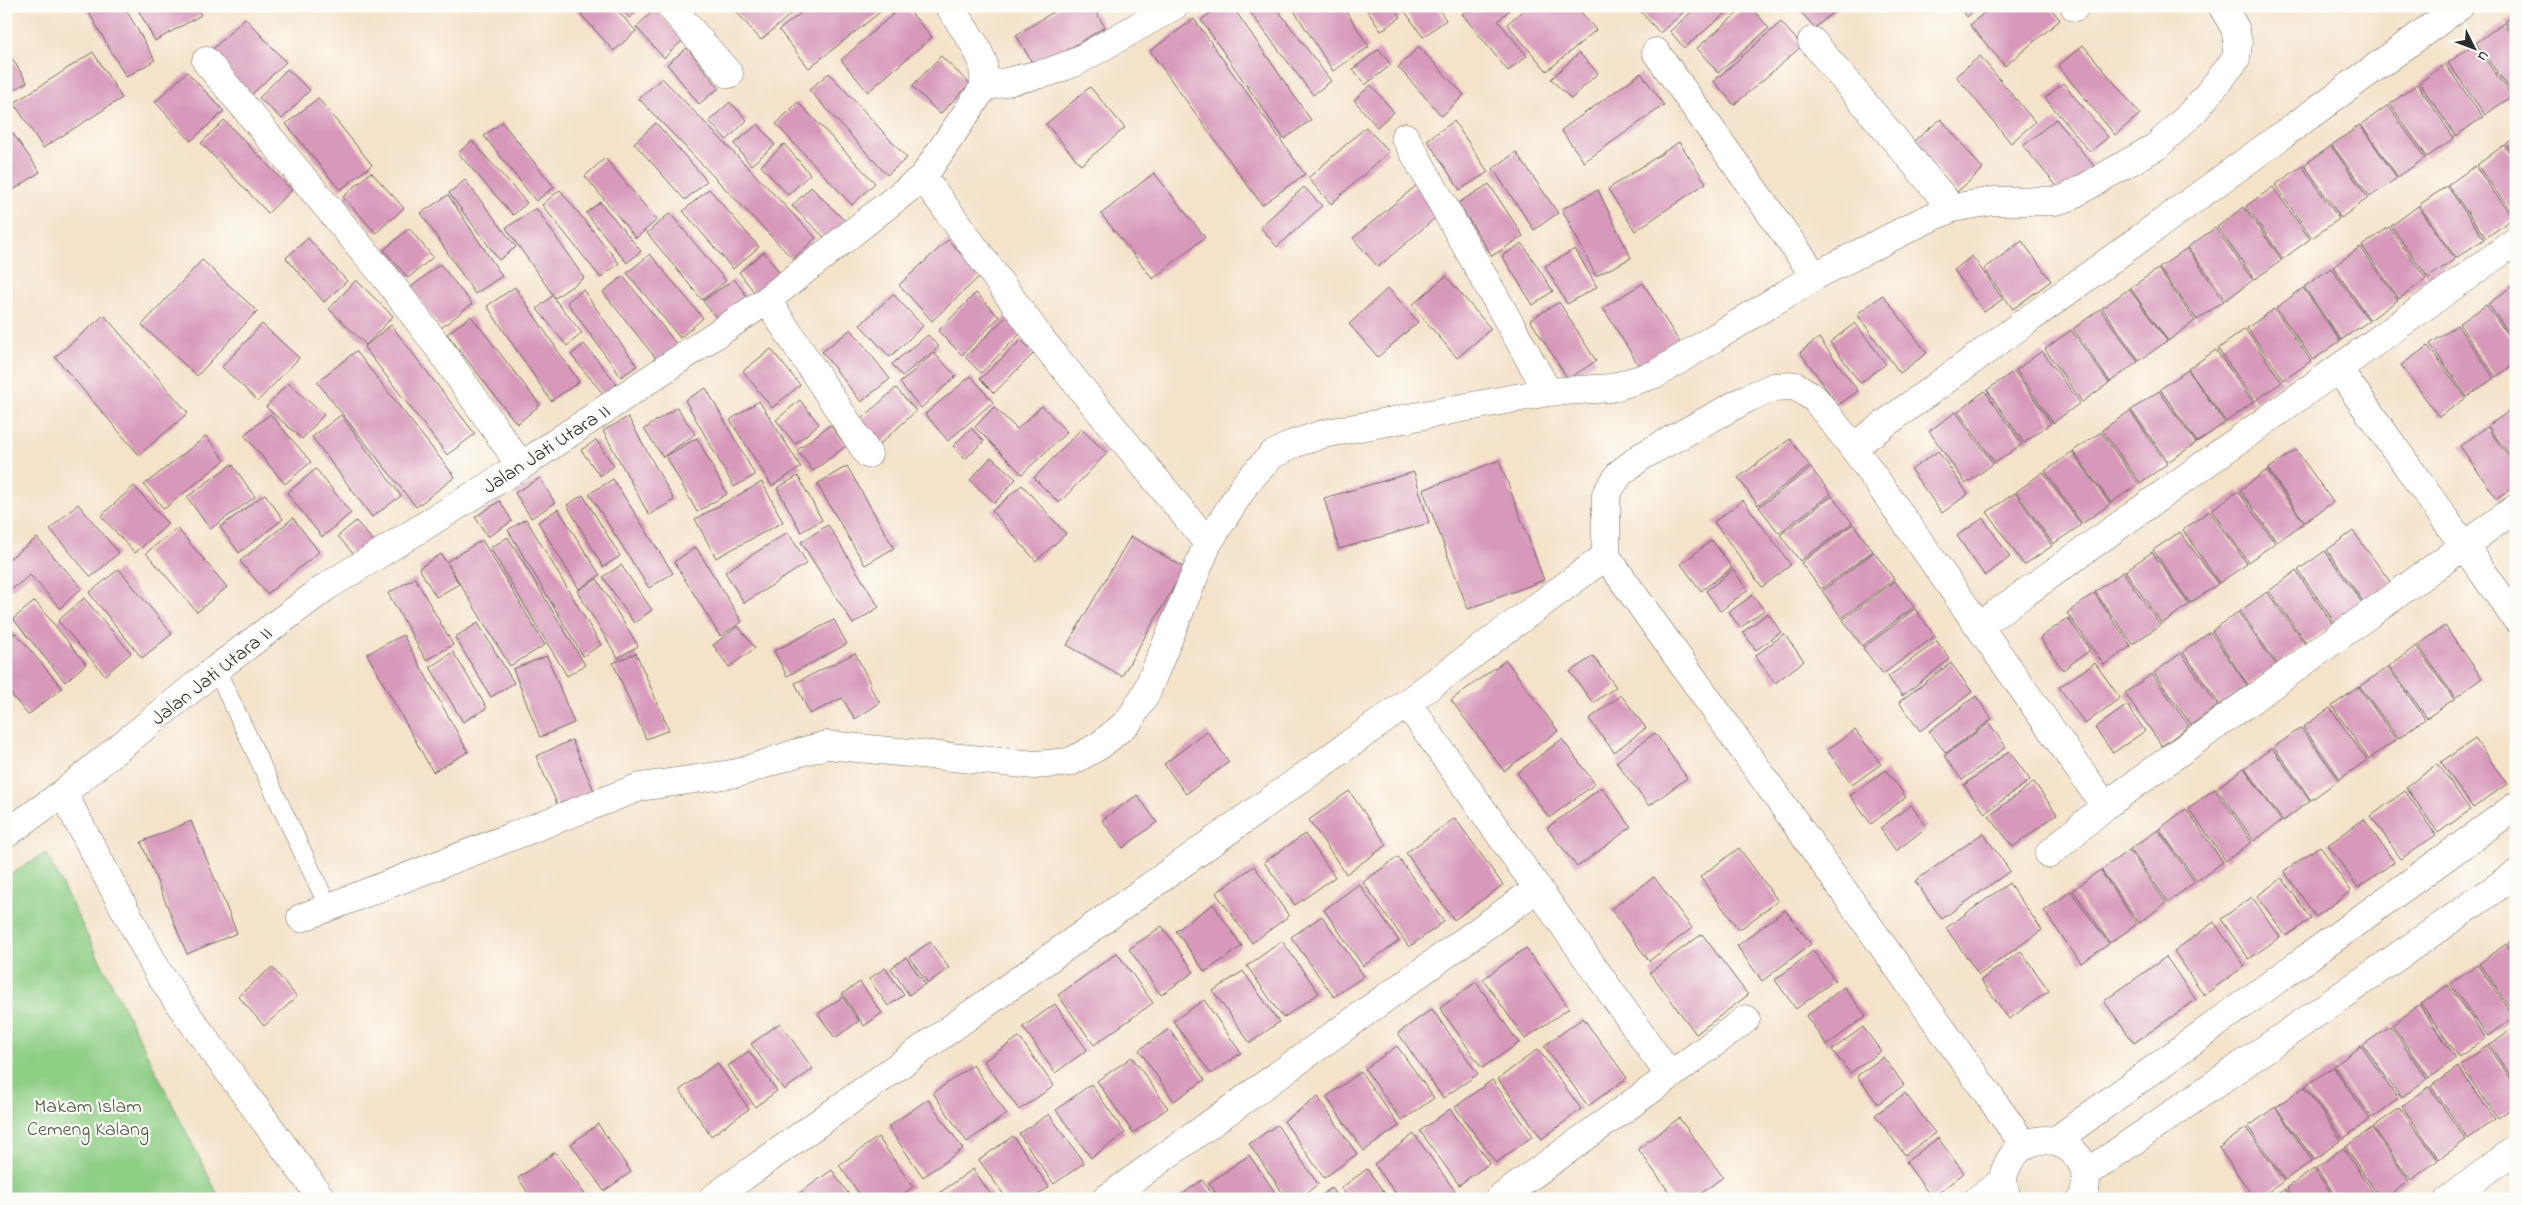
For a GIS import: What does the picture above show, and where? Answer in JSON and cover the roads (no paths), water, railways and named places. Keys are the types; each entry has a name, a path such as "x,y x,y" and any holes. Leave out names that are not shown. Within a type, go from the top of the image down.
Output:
{"street":[{"path":"670,6 729,74"},
{"path":"949,6 975,45 983,62 984,87 1049,72 1074,63 1174,6"},
{"path":"301,918 640,787 738,773 797,752 827,746 1035,765 1070,762 1099,746 1129,721 1146,693 1208,543 1246,482 1272,455 1293,444 1324,434 1548,392 1611,388 1656,374 1815,276 1952,208 1993,201 2055,201 2067,198 2157,146 2195,110 2236,59 2238,43 2235,28 2222,6"},
{"path":"1853,447 2447,10"},
{"path":"1812,40 1952,208"},
{"path":"1656,52 1815,276"},
{"path":"206,61 387,279 439,348 521,466"},
{"name":"Jalan Jati Utara II","path":"6,834 63,793 216,669 356,566 521,466 767,300 923,177 984,87"},
{"path":"1405,136 1548,392"},
{"path":"923,177 1042,342 1208,543"},
{"path":"1979,626 2339,370 2516,241"},
{"path":"767,300 868,454"},
{"path":"2339,370 2516,619"},
{"path":"2024,1145 1606,556 1606,494 1620,473 1642,456 1748,398 1774,387 1796,386 1815,399 1853,447 2105,806"},
{"path":"2049,854 2105,806 2462,545 2516,508"},
{"path":"712,1199 1407,703 1606,556"},
{"path":"1407,703 1670,1076"},
{"path":"63,793 158,972 322,1199"},
{"path":"2055,1141 2516,806"},
{"path":"1978,1199 2005,1191 2011,1156 2024,1145 2040,1140 2055,1141 2070,1148 2080,1159 2086,1190 2516,874"},
{"path":"1106,1199 1538,888"},
{"path":"1498,1199 1746,1019"},
{"path":"2449,1199 2516,1149"}],"lane":[{"path":"216,669 328,906"}],"park label":[{"name":"Makam Islam Cemeng Kalang","path":"88,1116"}]}
